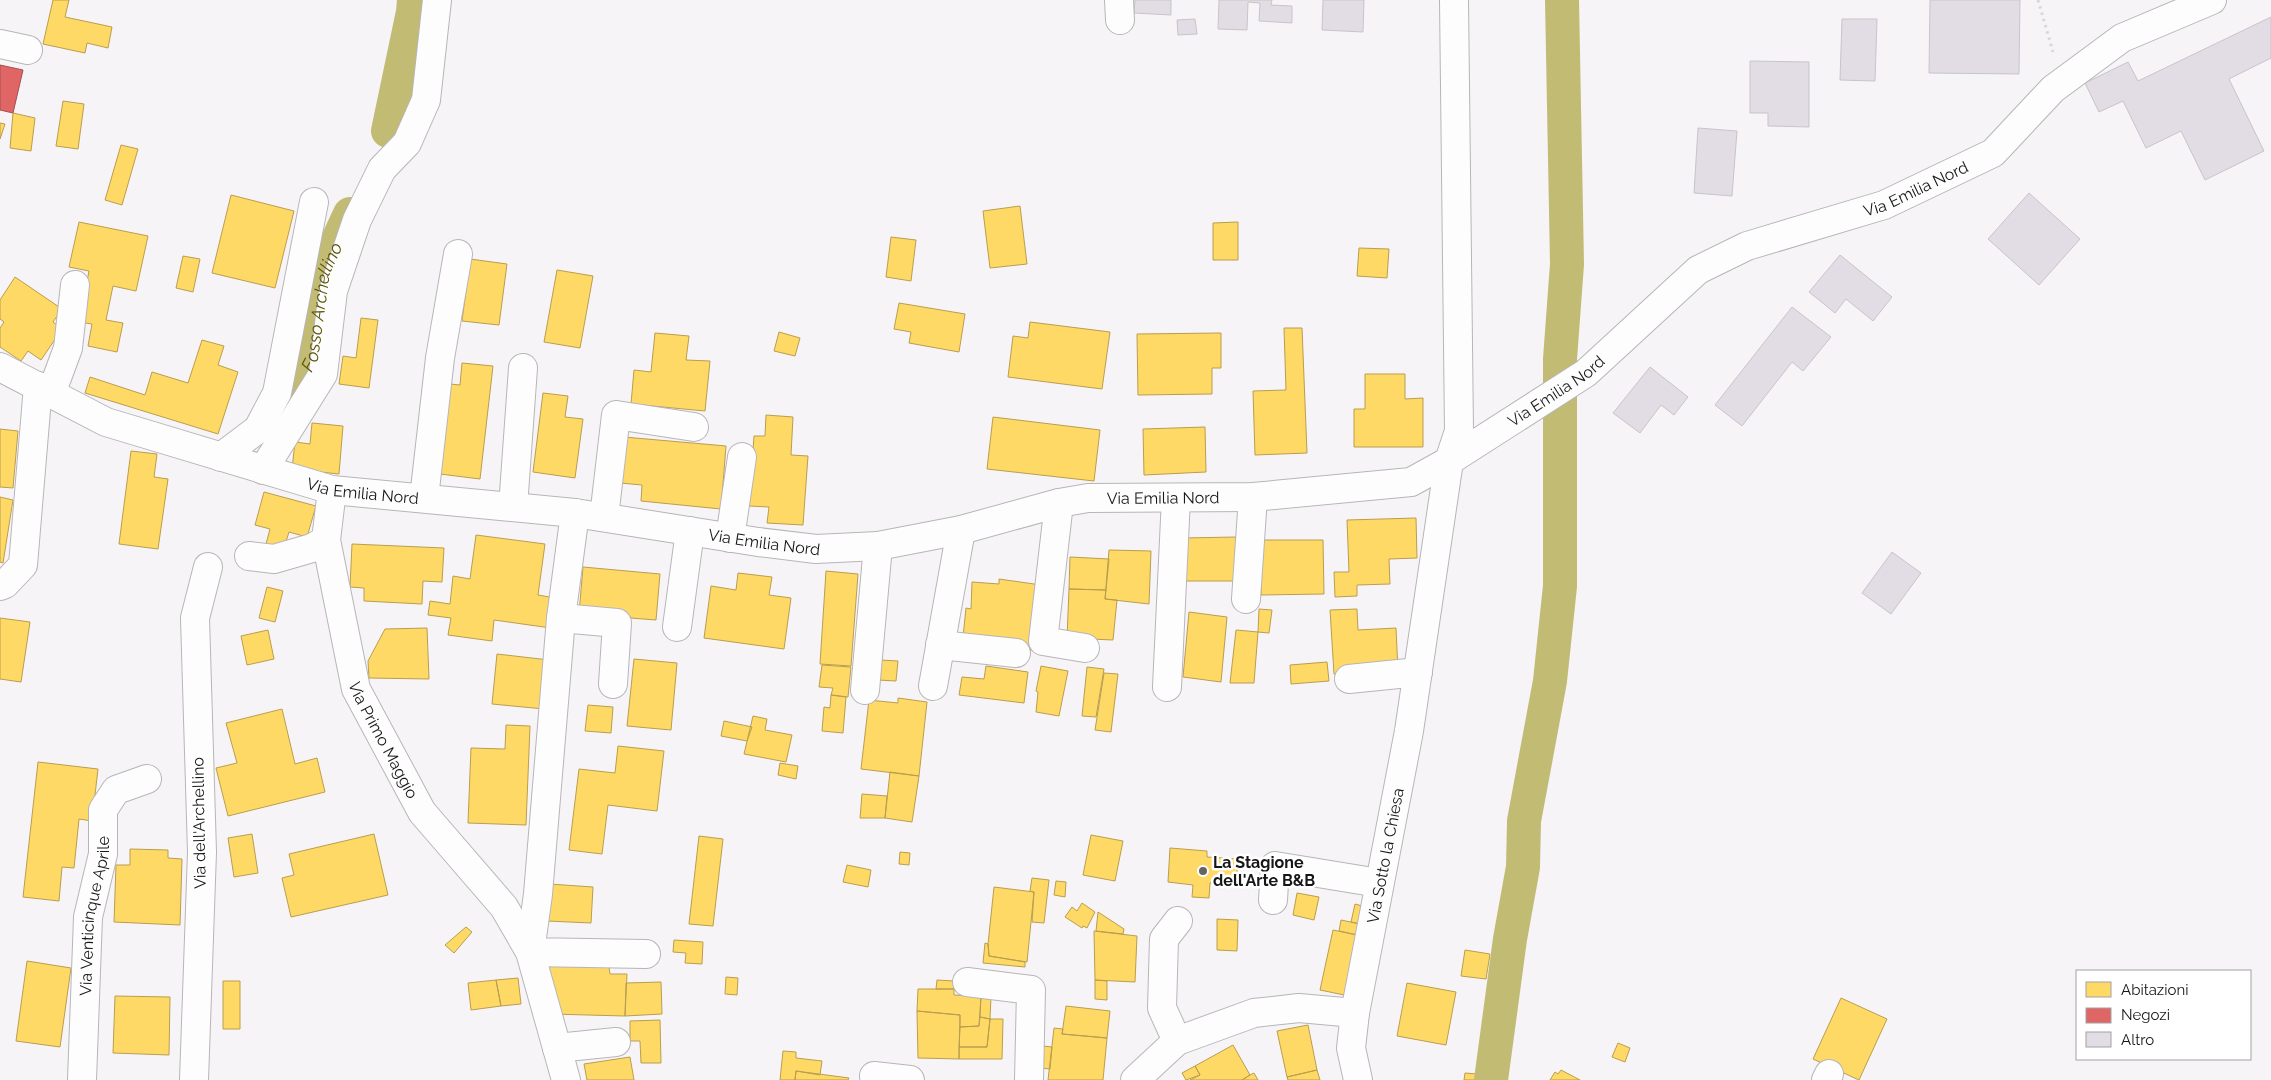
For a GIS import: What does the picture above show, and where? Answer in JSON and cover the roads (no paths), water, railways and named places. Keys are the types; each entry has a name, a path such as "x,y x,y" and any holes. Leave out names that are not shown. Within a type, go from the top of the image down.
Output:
{"street":[{"path":"263,470 323,374 333,291 357,220 382,169 407,142 426,100 437,0"},
{"name":"Via Sotto la Chiesa","path":"1358,1080 1351,1048 1355,1013 1409,732 1449,461 1459,431 1454,0"},
{"name":"Via Emilia Nord","path":"0,367 106,422 332,490 575,513 730,538 816,548 878,546 961,530 1059,503 1088,498 1253,497 1411,482 1449,461 1586,373 1698,270 1747,246 1884,206 1994,153 2053,89 2122,38 2212,0"},
{"path":"0,44 28,50"},
{"path":"221,457 258,430 277,393 314,202"},
{"path":"424,498 440,358 458,254"},
{"path":"0,586 5,584 23,565 45,390 68,348 75,285"},
{"path":"513,506 524,368"},
{"path":"604,517 616,414 694,427"},
{"path":"730,538 742,457"},
{"name":"Via Primo Maggio","path":"332,490 326,540 356,689 422,812 504,907 530,952 566,1080"},
{"path":"1246,599 1253,497"},
{"path":"1167,687 1176,498"},
{"path":"1059,503 1042,642 1085,648"},
{"name":"Via Primo Maggio","path":"530,952 538,894 561,618 575,513"},
{"path":"933,686 961,530"},
{"path":"677,627 690,531"},
{"path":"249,556 274,559 312,548 326,540"},
{"path":"865,690 878,546"},
{"name":"Via dell'Archellino","path":"194,1080 202,852 195,618 208,567"},
{"path":"561,618 617,623 614,684"},
{"path":"940,645 1016,653"},
{"path":"1349,679 1418,672"},
{"name":"Via Venticinque Aprile","path":"82,1080 88,917 103,854 103,810 116,790 148,779"},
{"path":"1273,900 1275,866 1379,883"},
{"path":"1178,921 1164,939 1162,1008 1178,1041"},
{"path":"530,952 646,954"},
{"path":"967,982 1031,990 1028,1080"},
{"path":"1135,1080 1178,1041 1254,1013 1298,1008 1355,1013"},
{"path":"556,1048 616,1042"},
{"path":"874,1076 910,1080"}],"waterway":[{"name":"Fosso Archellino","path":"388,131 414,0"},
{"path":"1491,1080 1510,939 1523,867 1524,821 1550,681 1560,586 1560,359 1567,264 1562,0"},
{"name":"Fosso Archellino","path":"281,417 311,359 323,272 350,214"}],"place":[{"name":"La Stagione dell'Arte B&B","path":"1203,871"}]}
